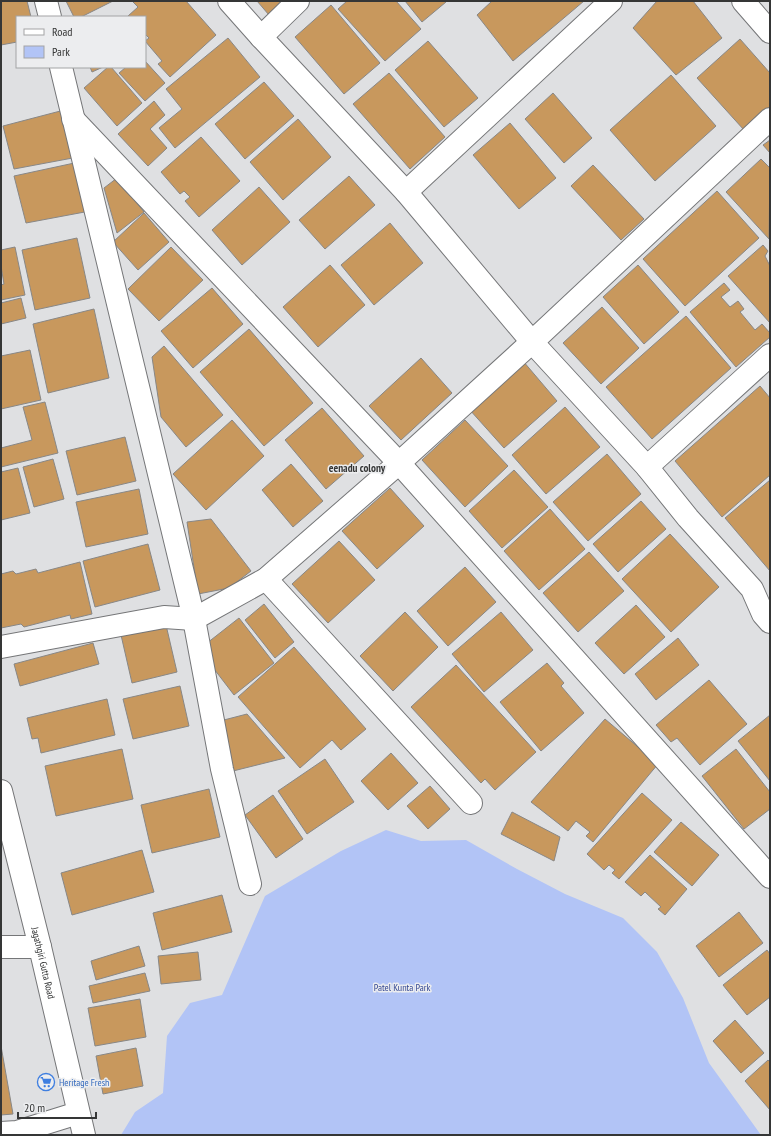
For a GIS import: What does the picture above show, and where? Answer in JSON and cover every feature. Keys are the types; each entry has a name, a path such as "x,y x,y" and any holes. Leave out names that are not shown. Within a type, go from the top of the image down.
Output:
{"street":[{"path":"46,1 50,16"},
{"path":"229,1 406,192 532,342 647,467 688,518 752,590 768,615"},
{"path":"261,37 298,1"},
{"path":"406,192 611,1"},
{"path":"743,1 770,32"},
{"path":"62,68 73,119 194,619 222,769 250,884"},
{"path":"73,119 399,463 767,867"},
{"path":"1,647 164,617 194,619 266,579 399,463 532,342 770,119"},
{"path":"647,467 770,355"},
{"path":"266,579 471,803"},
{"name":"Jagathgiri Gutta Road","path":"1,791 40,947 84,1135"},
{"path":"1,947 40,947"},
{"path":"1,1133 17,1132 78,1114"}],"green space":[{"name":"Patel Kunta Park","path":"386,830 421,841 466,840 565,894 623,918 657,952 683,998 709,1063 761,1135 121,1135 135,1112 163,1093 167,1036 190,1003 222,995 265,896 341,851"}],"building":[{"path":"1,1 27,1 31,16 16,16 16,42 1,45"},
{"path":"66,1 113,1 83,16 74,16"},
{"path":"132,1 186,1 216,35 170,77 158,64 162,61 146,42 149,38 146,35 146,16 128,16 138,7"},
{"path":"257,1 285,1 269,15"},
{"path":"347,1 396,1 421,29 385,61 338,9"},
{"path":"405,1 445,1 446,2 422,22"},
{"path":"492,1 584,1 513,61 477,15"},
{"path":"657,1 693,1 722,38 676,75 633,28"},
{"path":"331,5 380,63 344,94 295,37"},
{"path":"228,38 260,77 175,148 159,128 182,109 166,89"},
{"path":"740,39 770,73 770,107 744,130 697,78"},
{"path":"428,41 478,98 444,127 395,70"},
{"path":"146,62 165,83 145,101 119,73 125,68 146,68"},
{"path":"90,68 101,68 92,72"},
{"path":"107,68 112,68 142,103 117,126 84,88"},
{"path":"389,73 445,137 410,169 353,104"},
{"path":"671,75 716,126 655,181 610,130"},
{"path":"264,82 294,116 245,159 215,124"},
{"path":"553,93 592,138 564,163 525,119"},
{"path":"154,101 165,115 150,129 167,148 148,166 118,134"},
{"path":"68,109 78,157 14,169 3,126"},
{"path":"298,119 331,157 283,200 250,162"},
{"path":"510,123 556,178 519,209 473,155"},
{"path":"201,137 240,181 199,217 185,201 190,197 184,191 180,194 161,172"},
{"path":"770,140 770,153 763,145"},
{"path":"761,159 770,168 769,239 726,192"},
{"path":"79,162 90,211 26,223 14,176"},
{"path":"593,165 644,219 621,240 571,186"},
{"path":"349,176 375,205 325,249 299,220"},
{"path":"117,178 144,212 117,233 104,188"},
{"path":"259,187 290,222 242,265 212,230"},
{"path":"717,191 759,238 685,306 643,259"},
{"path":"144,213 169,242 138,270 113,242"},
{"path":"390,223 423,263 374,305 341,265"},
{"path":"77,238 90,298 35,310 22,250"},
{"path":"763,245 768,251 765,256 770,266 770,323 728,276"},
{"path":"15,247 25,295 1,300 1,285 4,284 1,266 1,250"},
{"path":"171,247 203,280 159,321 128,289"},
{"path":"330,265 365,305 318,347 283,307"},
{"path":"638,265 679,312 644,344 603,297"},
{"path":"724,283 730,290 721,297 730,307 738,301 744,309 740,312 755,330 762,324 770,333 770,337 736,367 690,312"},
{"path":"212,288 243,324 193,368 161,331"},
{"path":"21,298 26,318 1,324 1,303"},
{"path":"602,307 639,348 601,384 563,343"},
{"path":"94,309 109,378 48,393 33,324"},
{"path":"686,316 731,368 652,439 606,387"},
{"path":"249,329 313,403 264,446 200,372"},
{"path":"164,346 223,415 186,447 161,417 152,357"},
{"path":"30,350 41,400 1,409 1,356"},
{"path":"421,358 452,393 401,440 369,406"},
{"path":"523,361 557,401 504,448 469,409"},
{"path":"760,386 770,398 770,475 722,517 675,461"},
{"path":"45,402 58,453 1,467 1,448 32,440 23,407"},
{"path":"565,407 600,447 546,494 512,455"},
{"path":"322,408 364,456 326,489 285,440"},
{"path":"232,420 264,456 206,510 173,474"},
{"path":"465,420 508,466 465,507 422,460"},
{"path":"125,437 136,481 77,495 66,451"},
{"path":"607,454 641,494 588,541 553,502"},
{"path":"53,459 64,499 34,507 23,467"},
{"path":"291,464 323,501 293,527 262,490"},
{"path":"18,468 30,513 1,520 1,472"},
{"path":"514,470 548,507 502,548 469,511"},
{"path":"770,480 770,571 725,518"},
{"path":"390,488 424,526 377,569 342,531"},
{"path":"139,489 148,534 86,547 76,502"},
{"path":"641,501 666,529 618,572 593,544"},
{"path":"550,509 585,549 539,590 504,551"},
{"path":"211,519 251,571 229,588 198,594 187,522"},
{"path":"670,534 719,587 671,632 622,579"},
{"path":"339,541 375,580 328,623 292,584"},
{"path":"148,544 160,590 95,607 83,561"},
{"path":"589,552 624,591 578,632 543,593"},
{"path":"80,562 92,614 71,619 70,615 24,627 21,624 1,628 1,574 13,571 16,574 36,569 38,573"},
{"path":"465,567 496,602 448,646 417,611"},
{"path":"264,604 294,642 275,658 245,620"},
{"path":"636,605 665,637 624,674 595,643"},
{"path":"405,612 438,647 393,691 360,656"},
{"path":"501,612 533,650 484,692 452,654"},
{"path":"239,618 274,663 234,695 208,661 202,647"},
{"path":"166,625 177,672 132,683 121,635"},
{"path":"678,638 699,665 656,700 635,674"},
{"path":"93,643 99,664 20,686 14,664"},
{"path":"294,647 366,729 341,750 332,740 300,768 238,697"},
{"path":"547,663 564,683 561,686 584,713 541,751 500,702"},
{"path":"456,665 536,752 495,790 485,779 481,783 411,707"},
{"path":"709,680 747,724 700,765 677,738 671,742 656,725"},
{"path":"180,686 189,726 133,739 123,699"},
{"path":"107,699 115,735 41,753 38,738 32,739 27,718"},
{"path":"247,714 285,758 233,771 220,721"},
{"path":"770,715 770,781 738,741"},
{"path":"605,719 658,764 593,842 586,836 590,832 576,821 568,831 531,802"},
{"path":"122,749 133,799 56,816 45,766"},
{"path":"736,749 770,792 770,809 744,829 702,776"},
{"path":"391,753 418,783 388,810 361,781"},
{"path":"325,759 354,802 307,834 278,791"},
{"path":"430,786 450,809 428,829 407,806"},
{"path":"209,789 220,837 152,853 141,805"},
{"path":"642,793 672,820 619,879 612,873 615,870 609,865 604,870 587,854"},
{"path":"273,795 303,839 276,858 245,815"},
{"path":"512,812 560,837 554,861 501,834"},
{"path":"681,822 719,855 692,886 654,852"},
{"path":"142,850 154,892 72,915 61,873"},
{"path":"650,855 687,889 665,915 658,909 661,907 645,892 641,896 625,882"},
{"path":"222,895 232,932 162,950 153,913"},
{"path":"739,912 763,943 719,977 696,946"},
{"path":"139,946 145,966 96,980 91,961"},
{"path":"767,950 770,954 770,997 747,1015 723,985"},
{"path":"198,952 201,980 161,984 158,956"},
{"path":"145,973 150,991 93,1003 89,986"},
{"path":"140,999 146,1037 95,1046 88,1008"},
{"path":"735,1020 764,1053 741,1073 713,1041"},
{"path":"1,1046 13,1114 1,1115"},
{"path":"136,1048 143,1086 103,1094 96,1056"},
{"path":"768,1060 770,1062 770,1110 745,1081"}],"place":[{"name":"Heritage Fresh","path":"46,1082"}],"district":[{"name":"eenadu colony","path":"357,468"}]}
